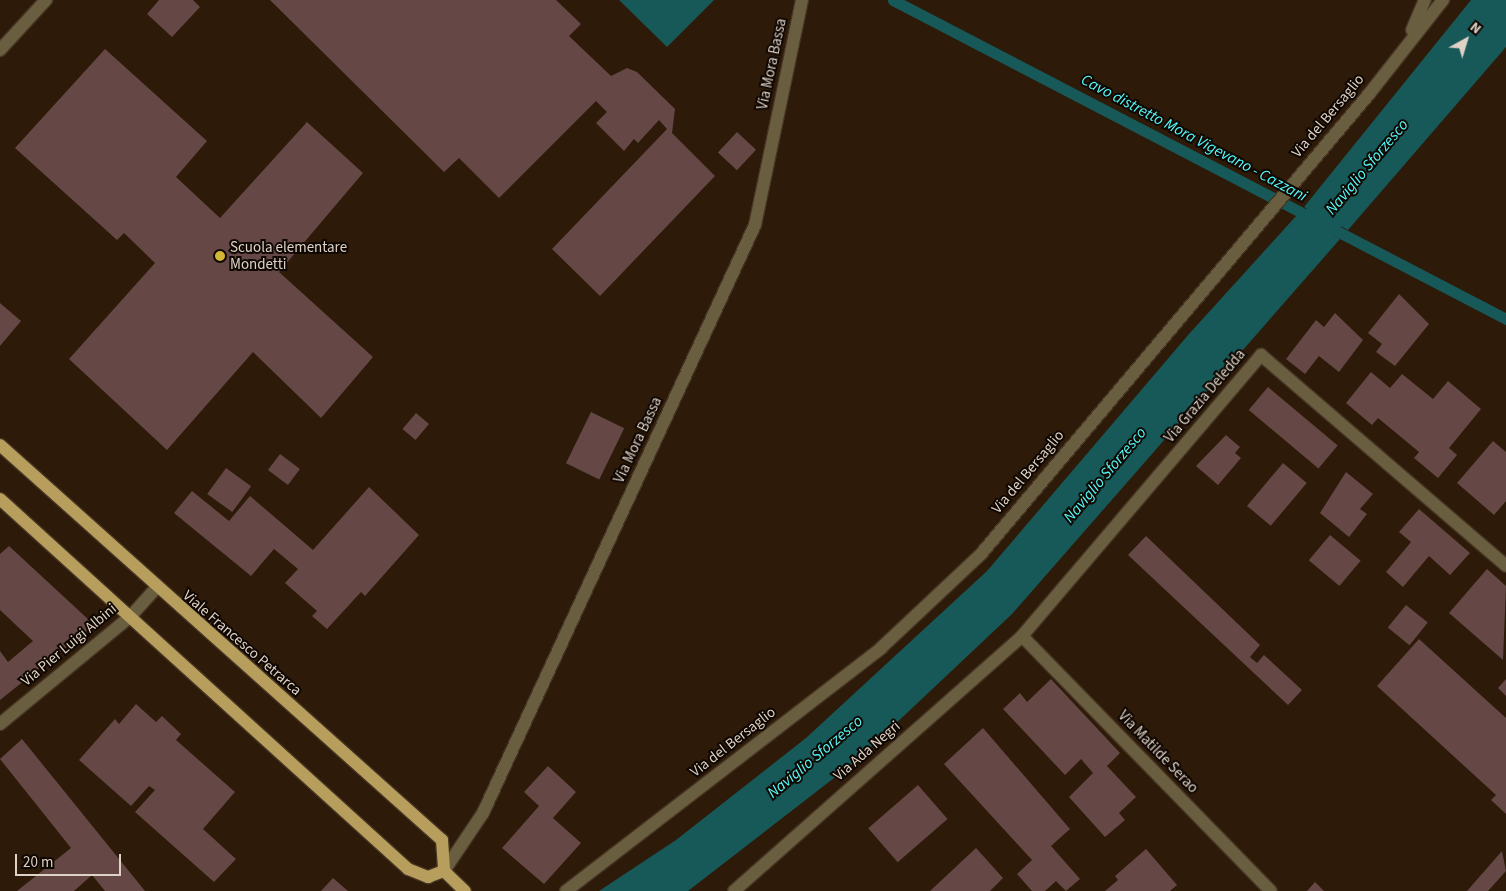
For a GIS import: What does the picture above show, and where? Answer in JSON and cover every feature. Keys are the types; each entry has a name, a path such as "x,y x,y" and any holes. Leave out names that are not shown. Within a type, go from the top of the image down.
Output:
{"main road":[{"name":"Viale Francesco Petrarca","path":"0,445 156,588 442,840 447,855 444,871"},
{"path":"0,499 408,869 428,877 444,871 465,891"}],"street":[{"path":"0,50 46,0"},
{"name":"Via Mora Bassa","path":"444,871 482,813 755,225 802,0"},
{"path":"1405,46 1425,0"},
{"name":"Via del Bersaglio","path":"566,891 881,648 981,554 1443,0"},
{"name":"Via Grazia Deledda","path":"1022,636 1261,355 1506,566"},
{"name":"Via Pier Luigi Albini","path":"0,724 130,617 156,588"},
{"name":"Via Ada Negri","path":"734,891 1022,636"},
{"name":"Via Matilde Serao","path":"1022,636 1271,891"}],"water":[{"path":"619,0 714,0 667,47"},
{"name":"Naviglio Sforzesco","path":"1471,0 1506,0 1506,47 1348,230 1304,207"},
{"name":"Naviglio Sforzesco","path":"1297,215 1340,239 1012,614 856,761 688,891 599,891 676,840 806,738 987,571 1189,334"}],"building":[{"path":"159,0 193,0 200,7 172,37 147,14"},
{"path":"270,0 556,0 581,24 569,36 611,76 627,68 637,72 675,109 672,133 715,176 600,296 552,249 667,129 659,120 638,143 634,139 624,151 596,123 607,112 596,101 499,198 459,158 444,172"},
{"name":"Scuola elementare Mondetti","path":"105,49 207,141 176,177 220,218 307,122 363,173 279,272 373,357 321,418 253,352 167,450 69,359 155,263 124,233 117,240 15,148"},
{"path":"737,132 756,150 737,170 718,152"},
{"path":"1399,294 1429,324 1395,366 1376,352 1382,344 1368,333"},
{"path":"0,303 21,321 0,346"},
{"path":"1335,313 1363,340 1339,372 1319,356 1305,374 1286,359 1316,320 1324,327"},
{"path":"1371,372 1390,388 1402,374 1433,399 1448,381 1481,409 1449,448 1457,455 1438,478 1414,458 1419,452 1378,418 1372,425 1346,403"},
{"path":"1268,387 1338,445 1318,468 1249,410"},
{"path":"591,412 624,428 599,479 566,463"},
{"path":"416,413 429,424 416,440 403,429"},
{"path":"1226,435 1240,447 1235,453 1241,458 1218,485 1196,466"},
{"path":"1493,441 1506,452 1506,501 1494,515 1457,483"},
{"path":"280,454 300,469 288,485 268,470"},
{"path":"1283,463 1307,483 1271,526 1247,506"},
{"path":"226,468 251,486 232,512 207,494"},
{"path":"1346,472 1373,494 1360,509 1367,514 1349,537 1320,513"},
{"path":"369,487 419,535 365,596 361,592 327,629 312,616 317,611 285,583 298,569 274,549 251,576 174,513 192,491 229,521 250,496 313,550"},
{"path":"1419,509 1470,553 1450,575 1429,556 1403,587 1386,572 1411,542 1399,532"},
{"path":"1330,535 1361,561 1339,586 1309,560"},
{"path":"1146,536 1260,645 1250,657 1257,663 1264,655 1302,690 1288,705 1128,555"},
{"path":"9,546 89,620 88,630 0,700 0,651 8,662 33,641 0,610 0,554"},
{"path":"1487,569 1506,586 1503,660 1449,613"},
{"path":"1406,605 1428,623 1410,645 1388,628"},
{"path":"1419,639 1506,718 1506,814 1491,800 1496,795 1377,686"},
{"path":"1051,679 1120,753 1107,766 1136,797 1119,813 1125,820 1105,837 1069,797 1093,773 1081,759 1065,775 1003,709 1020,693 1027,702"},
{"path":"1506,679 1506,696 1498,688"},
{"path":"136,704 156,722 162,716 181,734 176,740 235,792 203,829 236,859 214,882 135,812 155,790 149,786 131,806 79,760 115,719 119,724"},
{"path":"983,728 1070,829 1051,846 1080,879 1066,891 1056,881 1045,891 1032,891 1017,874 1032,860 944,764"},
{"path":"22,739 145,891 105,891 92,875 74,891 17,891 71,848 0,759"},
{"path":"548,766 576,792 553,818 581,843 544,884 502,848 539,806 524,792"},
{"path":"918,785 948,819 898,862 868,828"},
{"path":"976,848 1003,878 990,891 930,891"},
{"path":"1146,849 1177,885 1170,891 1105,891 1118,880 1115,876"},
{"path":"1502,851 1506,871 1488,891 1467,891"},
{"path":"333,878 348,891 321,891"},
{"path":"1315,882 1324,891 1307,891"}],"waterway":[{"name":"Cavo distretto Mora Vigevano - Cazzani","path":"893,0 1506,319"},
{"name":"Cavo distretto Mora Vigevano - Cazzani","path":"1283,266 1357,178"}],"place":[{"name":"Scuola elementare Mondetti","path":"220,256"}]}
